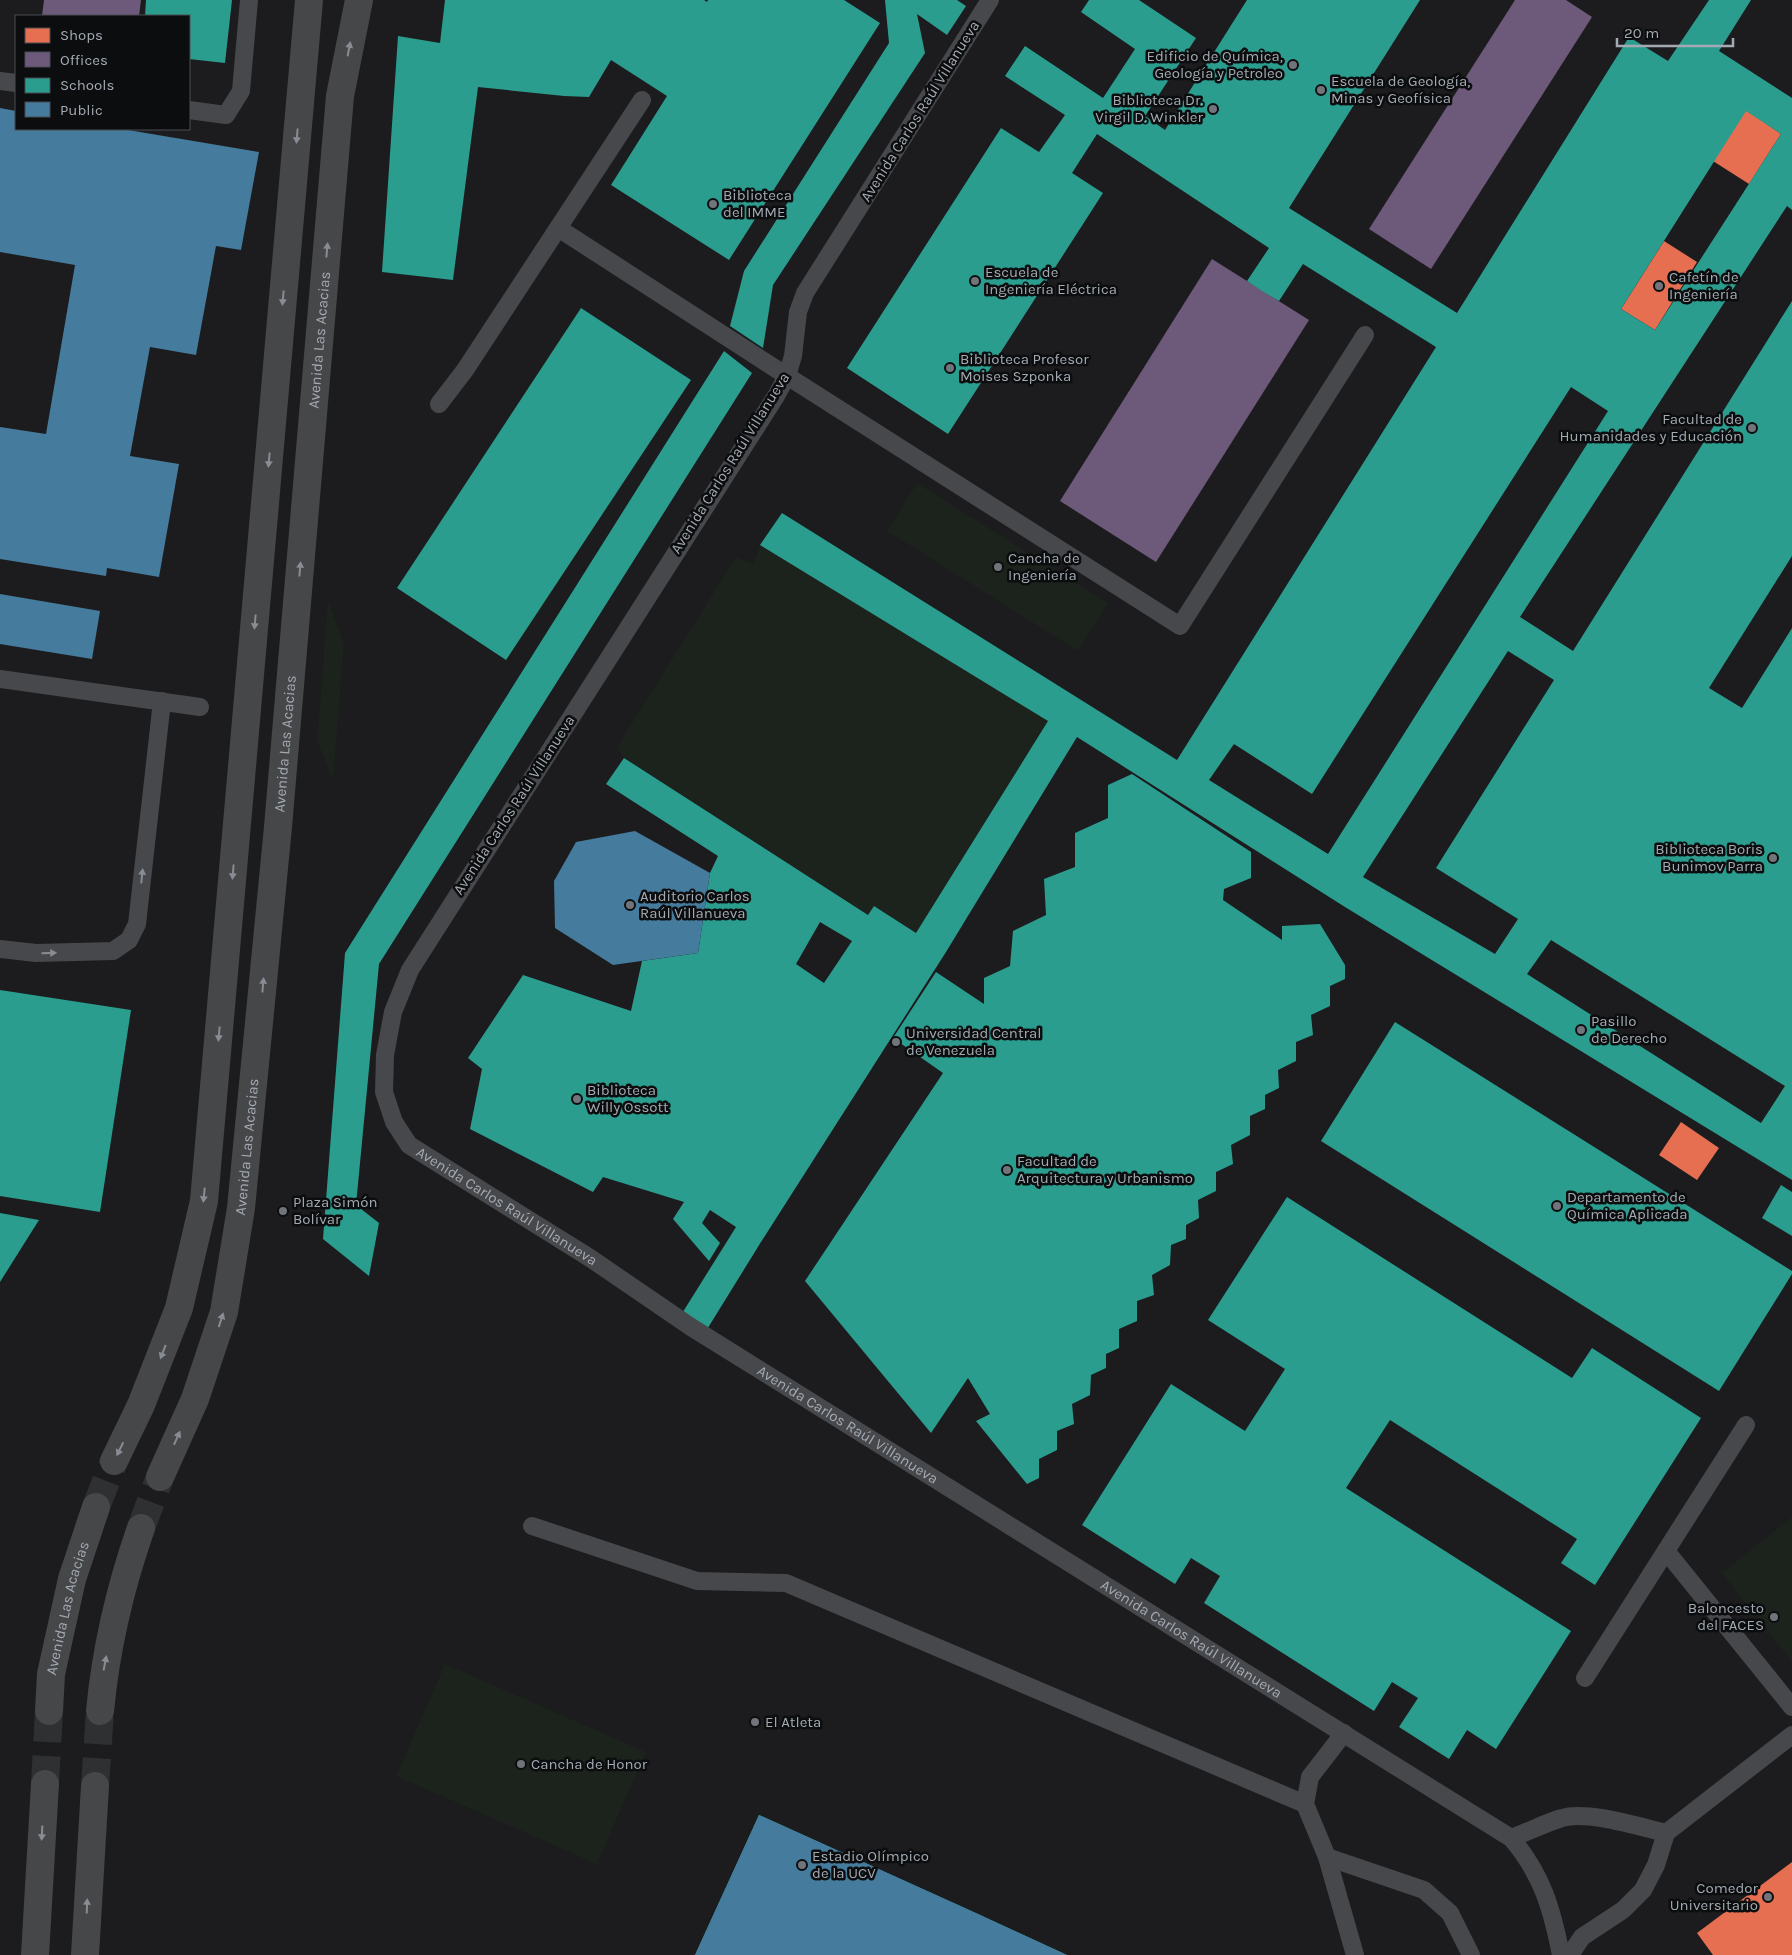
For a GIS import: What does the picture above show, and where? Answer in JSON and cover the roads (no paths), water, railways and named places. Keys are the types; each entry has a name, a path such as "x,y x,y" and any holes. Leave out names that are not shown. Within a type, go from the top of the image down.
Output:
{"main road":[{"path":"114,1461 141,1405 179,1308 204,1201 309,0"},
{"name":"Avenida Las Acacias","path":"160,1477 194,1399 224,1312 242,1208 278,827 340,96 359,0"},
{"name":"Avenida Las Acacias","path":"48,1710 52,1674 72,1579 96,1507"},
{"path":"100,1711 104,1667 126,1570 141,1528"},
{"path":"35,1955 44,1784"},
{"path":"85,1955 95,1786"}],"lane":[{"path":"190,110 226,115 241,91 249,0"},
{"name":"Avenida Carlos Raúl Villanueva","path":"990,0 805,293 798,312 793,356 787,376 410,970 393,1012 385,1055 384,1092 394,1122 409,1145 590,1258 691,1327 1511,1838 1526,1856 1539,1879 1548,1902 1560,1955"},
{"path":"0,81 15,83"},
{"path":"439,404 464,370 642,100"},
{"path":"558,228 1180,626 1365,335"},
{"path":"0,679 200,707"},
{"path":"0,949 36,953 113,951 129,940 137,924 162,702"},
{"path":"1584,1678 1746,1425"},
{"path":"532,1526 697,1581 786,1582 1305,1804"},
{"path":"1666,1551 1792,1707"},
{"path":"1344,1733 1310,1777 1305,1804 1327,1857 1355,1955"},
{"path":"1570,1955 1582,1938 1623,1910 1643,1890 1656,1865 1666,1834 1792,1735"},
{"path":"1511,1838 1564,1817 1610,1820 1666,1834"},
{"path":"1327,1857 1424,1890 1450,1913 1471,1955"}],"tunnel":[{"path":"96,1507 114,1461"},
{"path":"141,1528 160,1477"},
{"path":"45,1784 49,1711"},
{"path":"95,1786 100,1711"}],"place":[{"name":"Edificio de Química, Geología y Petroleo","path":"1293,65"},
{"name":"Escuela de Geología, Minas y Geofísica","path":"1321,90"},
{"name":"Biblioteca Dr. Virgil D. Winkler","path":"1213,109"},
{"name":"Biblioteca del IMME","path":"713,204"},
{"name":"Escuela de Ingeniería Eléctrica","path":"975,281"},
{"name":"Cafetín de Ingeniería","path":"1659,286"},
{"name":"Biblioteca Profesor Moises Szponka","path":"950,368"},
{"name":"Facultad de Humanidades y Educación","path":"1752,428"},
{"name":"Cancha de Ingeniería","path":"998,567"},
{"name":"Biblioteca Boris Bunimov Parra","path":"1773,858"},
{"name":"Auditorio Carlos Raúl Villanueva","path":"630,905"},
{"name":"Pasillo de Derecho","path":"1581,1030"},
{"name":"Universidad Central de Venezuela","path":"896,1042"},
{"name":"Biblioteca Willy Ossott","path":"577,1099"},
{"name":"Facultad de Arquitectura y Urbanismo","path":"1007,1170"},
{"name":"Departamento de Química Aplicada","path":"1557,1206"},
{"name":"Plaza Simón Bolívar","path":"283,1211"},
{"name":"Baloncesto del FACES","path":"1774,1617"},
{"name":"El Atleta","path":"755,1722"},
{"name":"Cancha de Honor","path":"521,1764"},
{"name":"Estadio Olímpico de la UCV","path":"802,1865"},
{"name":"Comedor Universitario","path":"1768,1897"}]}
